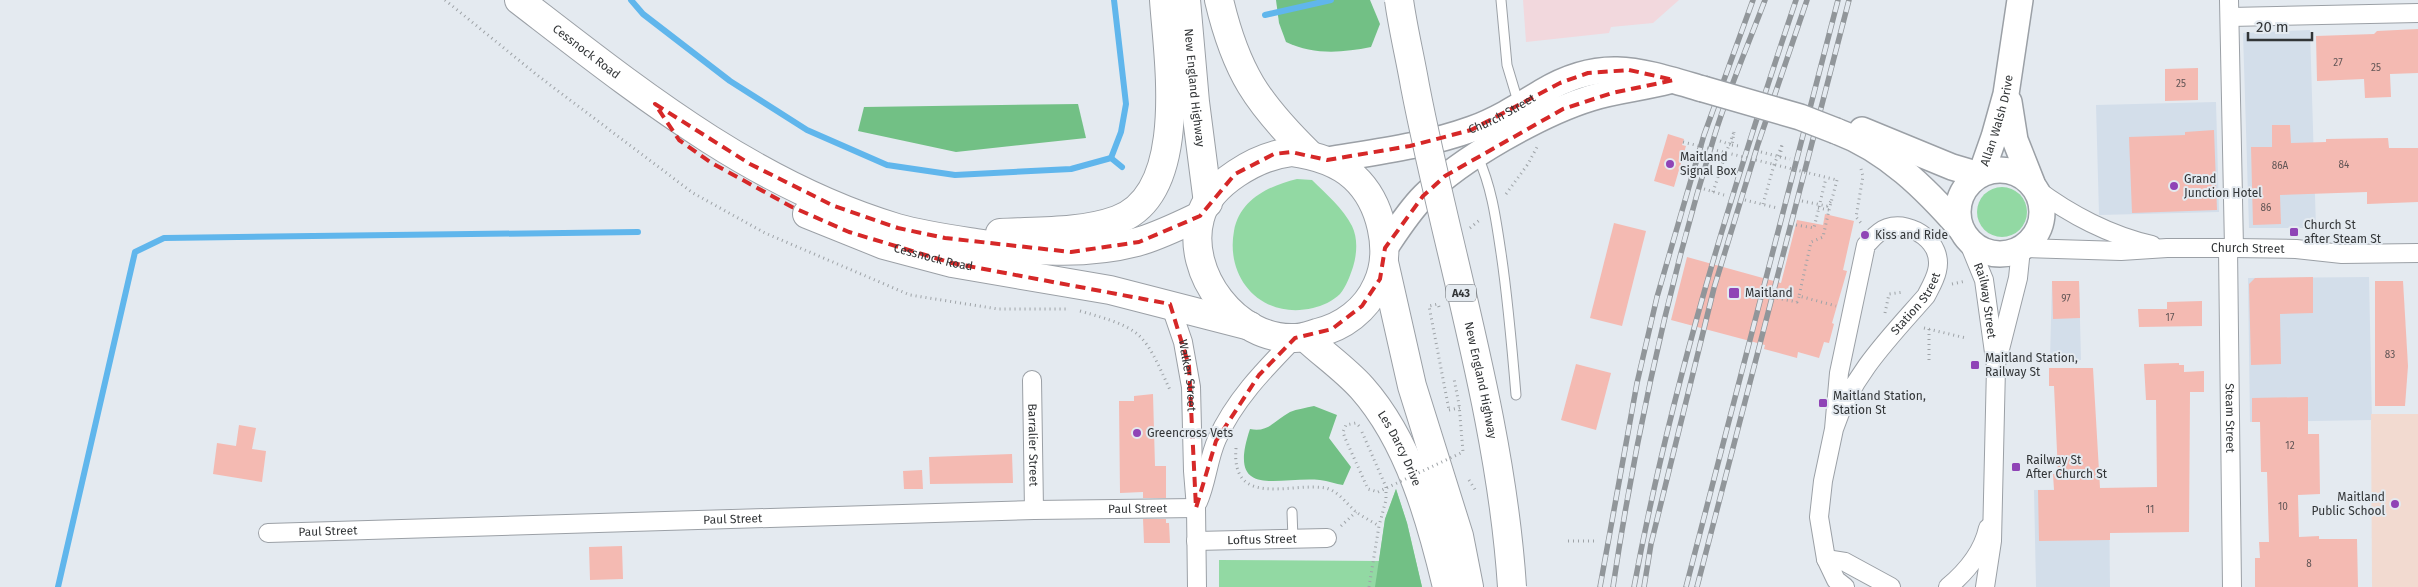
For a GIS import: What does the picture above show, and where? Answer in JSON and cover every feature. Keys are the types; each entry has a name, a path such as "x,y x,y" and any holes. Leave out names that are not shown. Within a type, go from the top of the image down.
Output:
{"main road":[{"name":"Cessnock Road","path":"519,0 655,104 750,164 834,206 898,228 989,245 1071,252 1104,249 1139,242 1204,209"},
{"path":"924,233 991,233 1081,228 1119,219 1136,209 1158,178 1168,140 1169,104 1164,0"},
{"name":"New England Highway","path":"1186,0 1204,209 1198,232 1199,248 1208,281 1216,295 1232,313 1250,326"},
{"path":"1219,0 1235,54 1247,81 1261,103 1282,128 1318,157 1354,177 1368,195 1378,215 1384,255 1412,386 1459,536 1469,587"},
{"name":"New England Highway","path":"1399,0 1423,124 1492,436 1502,498 1512,587"},
{"name":"Allan Walsh Drive","path":"2020,0 2009,93 2012,129 2034,186"},
{"name":"Allan Walsh Drive","path":"1980,174 1994,137 2011,67"},
{"name":"Church Street","path":"1318,157 1410,146 1471,130 1520,107 1543,92 1574,77 1609,69 1646,72 1800,117 1882,137 1921,155 1980,174"},
{"name":"Church Street","path":"1384,255 1423,196 1445,176 1478,155 1540,119 1590,98 1674,80"},
{"name":"Cessnock Road","path":"655,104 679,140 710,162 792,207 849,232 884,245 952,263 1110,290 1250,326"},
{"name":"Church Street","path":"1837,127 1898,167 1928,192 1964,233"},
{"path":"1204,209 1235,174 1255,162 1274,154 1291,152 1318,157"},
{"path":"1998,169 2008,170 2025,177 2034,186 2042,204 2042,221 2035,236 2022,248 2005,254 1996,254 1979,249 1964,233 1958,212 1962,194 1972,180 1980,174 1998,169"},
{"path":"1250,326 1266,333 1300,337 1332,329 1350,318 1373,294 1380,279 1384,255"},
{"name":"Les Darcy Drive","path":"1300,337 1361,387 1387,423 1415,480 1435,536 1447,587"}],"street":[{"path":"2229,9 2418,13"},
{"name":"Steam Street","path":"2229,9 2232,587"},
{"name":"Church Street","path":"2034,186 2056,204 2109,230 2131,239 2167,248"},
{"name":"Station Street","path":"1834,429 1839,373 1866,245 1874,236 1886,228 1911,228 1920,233 1934,248 1938,270 1926,296 1860,374 1841,408 1834,429 1823,481 1819,517 1826,559 1836,580 1845,587"},
{"name":"Railway Street","path":"1964,233 1984,280 1996,366 1992,541 1985,587"},
{"name":"Church Street","path":"2022,248 2121,251 2167,248 2231,248 2296,249 2342,254 2418,253"},
{"name":"Railway Street","path":"1996,366 2018,278 2022,248"},
{"name":"Walker Street","path":"1170,304 1178,324 1189,366 1196,508 1197,587"},
{"name":"Walker Street","path":"1196,508 1205,487 1216,441 1226,422 1245,391 1300,337"},
{"name":"Barralier Street","path":"1032,380 1034,510"},
{"name":"Railway Street","path":"1948,587 1972,562 1982,546 1987,533 1993,498"},
{"name":"Paul Street","path":"268,532 1034,510 1196,508"},
{"name":"Loftus Street","path":"1196,541 1327,538"},
{"path":"1826,559 1845,562 1891,587"}],"lane":[{"path":"1501,0 1507,65 1514,94 1520,107"},
{"path":"1478,155 1487,175 1494,206 1508,304 1516,395"},
{"path":"1292,512 1293,539"}],"path":[{"path":"1713,192 1734,132 1732,145"},
{"path":"1720,141 1739,146"},
{"path":"1683,142 1837,180 1829,210"},
{"path":"1763,204 1782,145 1780,157"},
{"path":"1761,152 1790,160"},
{"path":"1857,212 1863,176 1858,160"},
{"path":"1796,224 1814,228 1826,178"},
{"path":"1704,189 1724,195"},
{"path":"1802,201 1827,206 1833,199"},
{"path":"1745,200 1777,208"},
{"path":"1777,298 1798,302 1799,296"},
{"path":"1440,314 1438,304 1429,306 1449,410"},
{"path":"1929,329 1929,360"},
{"path":"1369,587 1379,526 1386,500 1386,487 1361,430 1356,423 1346,425 1343,432 1368,489 1378,492 1463,452 1459,404 1453,377"},
{"path":"1236,443 1235,460 1238,476 1250,485 1261,489 1327,488 1340,496 1356,512 1379,526"},
{"path":"1568,541 1595,541"}],"highlighted area":[{"path":"1629,70 1674,80 1612,93 1563,109 1445,176 1423,196 1385,248 1380,279 1362,306 1332,329 1295,338 1259,375 1216,441 1196,508 1189,366 1170,304 952,263 849,232 792,207 710,162 679,140 655,104 750,164 834,206 898,228 945,238 1071,252 1139,242 1200,216 1235,174 1274,154 1291,152 1327,160 1410,146 1471,130 1560,83 1588,73"}],"shaded area":[{"path":"1523,0 1679,0 1653,23 1611,27 1609,33 1526,42"},
{"path":"2310,30 2316,228 2249,228 2243,33"},
{"path":"2216,102 2219,212 2099,215 2096,105"},
{"path":"2369,277 2372,420 2250,422 2248,278"},
{"path":"2052,281 2079,281 2081,360 2050,360"},
{"name":"Maitland Public School","path":"2371,414 2418,414 2418,587 2372,587"},
{"path":"2109,489 2110,587 2036,587 2034,490"}],"green space":[{"path":"1276,0 1370,0 1380,24 1371,47 1328,52 1307,49 1286,42 1279,23"},
{"path":"1078,104 1086,138 956,152 858,131 864,107"},
{"path":"1297,179 1312,180 1339,207 1352,226 1356,246 1353,267 1346,285 1340,294 1320,306 1295,310 1278,308 1264,302 1251,292 1242,280 1236,265 1233,249 1237,220 1249,202 1266,190"},
{"path":"2002,187 2011,189 2022,198 2027,212 2025,221 2016,232 2002,237 1993,235 1982,226 1977,212 1979,203 1988,192"},
{"path":"1314,406 1337,415 1329,438 1351,467 1343,485 1320,480 1260,480 1251,476 1245,467 1244,452 1250,429 1262,429 1290,412"},
{"path":"1396,489 1407,523 1422,587 1219,587 1219,560 1379,561 1385,519"},
{"path":"1396,489 1407,523 1422,587 1375,587 1385,519"}],"building":[{"path":"2418,29 2418,73 2390,74 2391,97 2365,98 2364,79 2317,81 2316,36 2374,34 2377,31"},
{"path":"2198,68 2198,100 2165,101 2165,69"},
{"path":"2272,125 2290,125 2291,143 2326,142 2326,139 2388,138 2389,148 2418,148 2418,202 2367,204 2367,192 2280,195 2281,224 2253,225 2251,147 2272,147"},
{"name":"Grand Junction Hotel","path":"2214,130 2217,210 2132,213 2129,137 2185,135 2185,132"},
{"name":"Maitland Signal Box","path":"1668,134 1684,139 1682,145 1686,146 1674,187 1654,181"},
{"path":"1825,214 1854,221 1843,270 1847,271 1832,323 1834,324 1829,343 1824,342 1819,358 1798,352 1797,358 1764,349 1765,345 1671,320 1687,257 1781,283 1797,220 1823,225"},
{"path":"1614,223 1646,231 1622,326 1590,318"},
{"path":"2313,277 2313,313 2280,314 2281,364 2251,365 2249,284 2255,278"},
{"path":"2052,281 2079,281 2080,318 2053,319"},
{"path":"2375,281 2403,281 2408,366 2405,406 2375,406"},
{"path":"2202,301 2202,326 2139,327 2138,309 2167,309 2167,302"},
{"path":"2179,363 2179,365 2184,365 2184,372 2204,371 2204,392 2190,392 2189,532 2110,533 2110,540 2039,541 2038,490 2054,490 2053,474 2058,473 2054,386 2049,386 2049,368 2093,368 2100,488 2157,487 2156,400 2146,400 2144,364"},
{"path":"1576,364 1611,373 1596,430 1561,420"},
{"name":"Greencross Vets","path":"1153,394 1155,466 1166,466 1166,498 1143,498 1143,492 1120,493 1119,401 1134,401 1134,396"},
{"path":"2308,397 2308,434 2319,434 2320,494 2298,495 2299,537 2319,536 2319,539 2357,539 2358,587 2255,587 2255,558 2260,558 2259,542 2269,542 2267,472 2261,472 2260,422 2252,422 2252,398"},
{"path":"239,425 256,428 252,449 266,451 262,482 213,474 217,443 236,446"},
{"path":"1012,454 1013,483 930,484 929,457"},
{"path":"922,470 923,489 904,489 903,471"},
{"path":"1143,519 1166,519 1166,523 1169,523 1170,543 1144,543"},
{"path":"622,546 623,579 590,580 589,547"}],"waterway":[{"path":"631,0 643,14 730,81 807,130 887,165 955,175 1071,169 1111,158 1122,167"},
{"path":"1111,158 1121,132 1126,104 1114,0"},
{"path":"1265,15 1331,0"},
{"path":"58,587 135,252 164,238 638,232"}],"railway":[{"path":"1600,587 1637,383 1657,297 1704,135 1753,0"},
{"path":"1613,587 1643,415 1683,246 1720,117 1765,0"},
{"path":"1634,587 1666,438 1704,291 1748,145 1796,0"},
{"path":"1644,587 1651,544 1714,288 1758,144 1807,0"},
{"path":"1686,587 1838,0"},
{"path":"1697,587 1849,0"}],"place":[{"name":"Maitland Signal Box","path":"1670,164"},
{"name":"Grand Junction Hotel","path":"2174,186"},
{"name":"Church St after Steam St","path":"2294,232"},
{"name":"Kiss and Ride","path":"1865,235"},
{"name":"Maitland","path":"1734,293"},
{"name":"Maitland Station, Railway St","path":"1975,365"},
{"name":"Maitland Station, Station St","path":"1823,403"},
{"name":"Greencross Vets","path":"1137,433"},
{"name":"Railway St After Church St","path":"2016,467"},
{"name":"Maitland Public School","path":"2395,504"}]}
